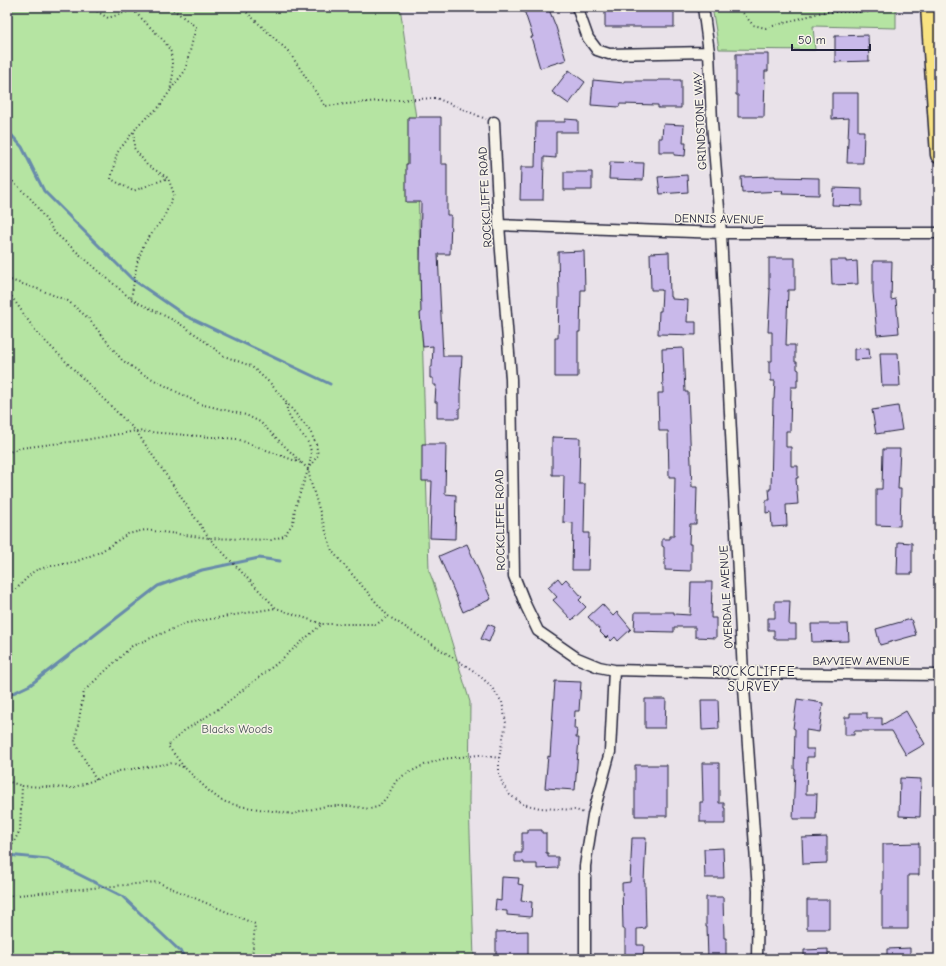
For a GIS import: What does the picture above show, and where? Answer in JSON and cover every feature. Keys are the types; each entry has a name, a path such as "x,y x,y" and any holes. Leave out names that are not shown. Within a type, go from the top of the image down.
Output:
{"main road":[{"path":"929,7 939,155"}],"street":[{"path":"577,7 588,38 597,50 609,54 709,52"},
{"name":"GRINDSTONE WAY","path":"703,7 709,52 712,123 721,233"},
{"name":"ROCKCLIFFE ROAD","path":"494,122 499,225 511,379 514,576 538,631 577,658 599,667 614,670"},
{"name":"DENNIS AVENUE","path":"499,225 721,233 939,233"},
{"name":"OVERDALE AVENUE","path":"721,233 743,673 758,892 757,959"},
{"path":"585,959 585,866 593,815 610,752 614,670"},
{"name":"BAYVIEW AVENUE","path":"614,670 939,675"}],"path":[{"path":"90,7 108,18 133,10 150,7"},
{"path":"130,7 165,42 171,52 173,74 170,91"},
{"path":"168,178 133,191 111,178 117,152 139,124 159,107 185,71 196,27 170,7"},
{"path":"241,7 289,52 325,106 436,98 494,122"},
{"path":"738,7 753,25 766,28 823,12 869,12 876,7"},
{"path":"7,125 7,146"},
{"path":"131,300 137,263 144,244 164,217 174,194 168,178 147,165 134,148 134,131"},
{"path":"7,176 32,200 55,233 131,300 177,322 224,356 251,366 271,384 310,431 316,444 318,455 308,469"},
{"path":"7,279 38,288 68,302 88,318 122,360 141,373 200,404 246,415 260,422 271,432 308,469 332,551 388,616 474,671 490,685 502,702 506,724 499,758 499,774 503,785 510,795 523,804 540,808 576,810 593,815"},
{"path":"7,290 37,333 136,431 209,538 276,608 322,624 377,624 388,616"},
{"path":"7,598 34,572 46,567 75,562 100,552 128,534 145,530 209,538 271,540 284,536 292,523 295,508 312,457 309,443 290,418 286,403"},
{"path":"7,452 20,448 85,440 136,431 237,439 302,464"},
{"path":"96,780 75,742 84,691 132,646 187,623 276,608"},
{"path":"322,624 276,664 220,708 182,732 168,746 185,768 208,791 222,801 239,806 292,814 326,806 350,806 369,809 378,806 387,797 396,781 404,775 424,765 442,759 479,755 499,758"},
{"path":"7,781 22,786 72,788 119,771 173,763 185,768"},
{"path":"7,855 20,830 22,786"},
{"path":"7,896 157,882 255,924 252,959"}],"green space":[{"name":"Blacks Woods","path":"7,7 400,7 416,118 429,571 470,702 469,802 474,959 7,959"},
{"path":"712,7 896,7 896,28 813,26 815,50 719,49"}],"building":[{"path":"523,7 548,7 566,60 540,68 531,37 533,37"},
{"path":"605,7 674,7 674,27 605,27"},
{"path":"868,35 869,61 835,62 835,36"},
{"path":"736,54 768,54 768,71 765,71 764,117 738,117 738,95 736,95"},
{"path":"569,70 585,82 569,104 552,92"},
{"path":"593,80 624,83 624,81 681,80 681,108 658,108 658,105 620,104 619,107 591,105"},
{"path":"832,93 858,93 858,131 864,131 863,163 847,163 849,118 832,119"},
{"path":"408,117 441,117 441,164 447,164 447,215 451,215 450,254 438,254 443,356 462,356 460,390 461,408 459,408 459,418 437,418 437,402 435,402 436,385 433,385 433,378 430,378 433,346 423,347 420,313 421,202 406,202"},
{"path":"565,119 578,120 578,132 556,132 556,158 544,157 543,200 520,200 521,167 535,167 536,122 565,122"},
{"path":"663,124 684,125 683,143 686,143 685,156 674,155 674,152 659,152 659,138 662,138"},
{"path":"610,162 644,163 643,180 609,179"},
{"path":"564,172 592,172 592,190 564,190"},
{"path":"687,175 688,192 660,194 658,177"},
{"path":"775,176 819,178 819,195 782,194 783,191 742,193 741,177"},
{"path":"833,188 862,189 862,206 832,205"},
{"path":"584,251 585,290 581,290 580,332 578,332 578,377 555,377 555,338 558,338 558,252"},
{"path":"669,252 670,297 672,297 672,299 688,300 687,322 696,322 696,335 658,334 662,290 651,290 650,253"},
{"path":"769,258 795,258 795,290 788,290 786,345 795,345 795,362 797,362 797,369 799,370 797,387 791,387 790,431 786,431 786,447 791,447 791,466 798,466 798,478 796,478 798,504 786,505 787,526 772,527 771,512 766,513 766,500 770,500 769,489 771,489 773,399 775,381 771,381 771,374 769,374 769,361 772,361 772,332 768,332 770,289"},
{"path":"831,260 846,260 846,262 857,261 858,284 832,285"},
{"path":"873,261 892,261 891,300 896,299 899,333 877,335 873,292"},
{"path":"683,348 685,392 688,392 692,487 697,487 696,524 690,524 689,544 691,544 691,571 665,570 664,547 662,546 662,539 670,539 670,536 674,536 675,477 669,477 668,431 659,431 658,393 663,393 662,349"},
{"path":"869,348 870,359 854,360 854,349"},
{"path":"880,353 898,353 900,386 882,386"},
{"path":"898,406 902,430 876,434 872,410"},
{"path":"552,437 580,438 579,484 585,484 584,533 589,533 588,570 572,570 573,523 563,522 564,475 552,475"},
{"path":"422,444 446,444 445,494 456,495 455,539 430,538 432,481 422,481"},
{"path":"883,449 900,449 898,489 901,489 900,526 876,525 876,489 882,489"},
{"path":"898,542 912,543 912,574 897,574"},
{"path":"467,544 491,599 463,612 439,556"},
{"path":"558,578 562,583 566,579 582,597 579,600 586,607 572,620 553,600 557,597 548,587"},
{"path":"691,582 712,582 711,618 716,618 716,638 695,637 695,627 674,627 674,632 634,631 635,612 674,612 674,614 690,615"},
{"path":"775,601 790,601 789,625 796,625 796,639 774,639 774,630 768,630 768,618 775,618"},
{"path":"602,604 613,616 617,612 631,629 618,641 615,637 611,641 608,636 606,638 588,617"},
{"path":"911,619 916,635 880,645 876,629"},
{"path":"488,624 495,627 489,642 481,639"},
{"path":"811,624 848,624 849,641 812,642"},
{"path":"555,681 581,682 579,711 575,711 574,729 577,729 576,738 579,738 575,790 545,788 548,756 550,757"},
{"path":"645,699 666,699 665,728 645,728"},
{"path":"797,699 823,703 819,732 806,730 806,749 814,749 814,757 807,757 806,794 817,794 816,819 793,819 795,729 793,728"},
{"path":"701,700 718,700 719,729 702,730"},
{"path":"906,711 925,744 906,755 892,731 854,731 854,735 845,735 845,717 850,717 850,713 867,713 867,718 882,718 882,725"},
{"path":"702,763 719,763 719,803 724,803 725,824 706,824 706,822 700,822 700,802 703,802"},
{"path":"635,765 667,765 667,816 635,816"},
{"path":"900,778 921,779 920,817 899,816"},
{"path":"528,830 542,830 542,833 546,833 546,853 548,853 548,857 558,857 558,868 537,869 537,864 515,862 515,853 522,853 522,833 528,833"},
{"path":"827,837 827,863 803,864 802,838"},
{"path":"632,838 646,838 644,882 646,928 637,929 637,945 644,945 643,959 625,958 622,883 630,882"},
{"path":"919,843 919,875 908,875 908,929 882,929 883,844"},
{"path":"723,848 724,878 705,878 704,849"},
{"path":"502,877 519,878 518,884 523,885 521,901 532,902 531,917 507,915 507,911 495,910 496,900 501,901"},
{"path":"706,897 723,897 726,959 708,959"},
{"path":"807,900 829,900 829,929 807,929"},
{"path":"528,931 528,956 496,957 496,932"},
{"path":"910,948 910,959 887,959 887,949"},
{"path":"828,949 828,959 804,959 804,950"}],"waterway":[{"path":"7,130 22,147 44,191 132,279 186,316 330,384"},
{"path":"7,696 30,685 158,586 202,570 259,558 280,561"},
{"path":"7,855 48,859 122,896 187,959"}],"district":[{"name":"ROCKCLIFFE SURVEY","path":"754,678"}]}
